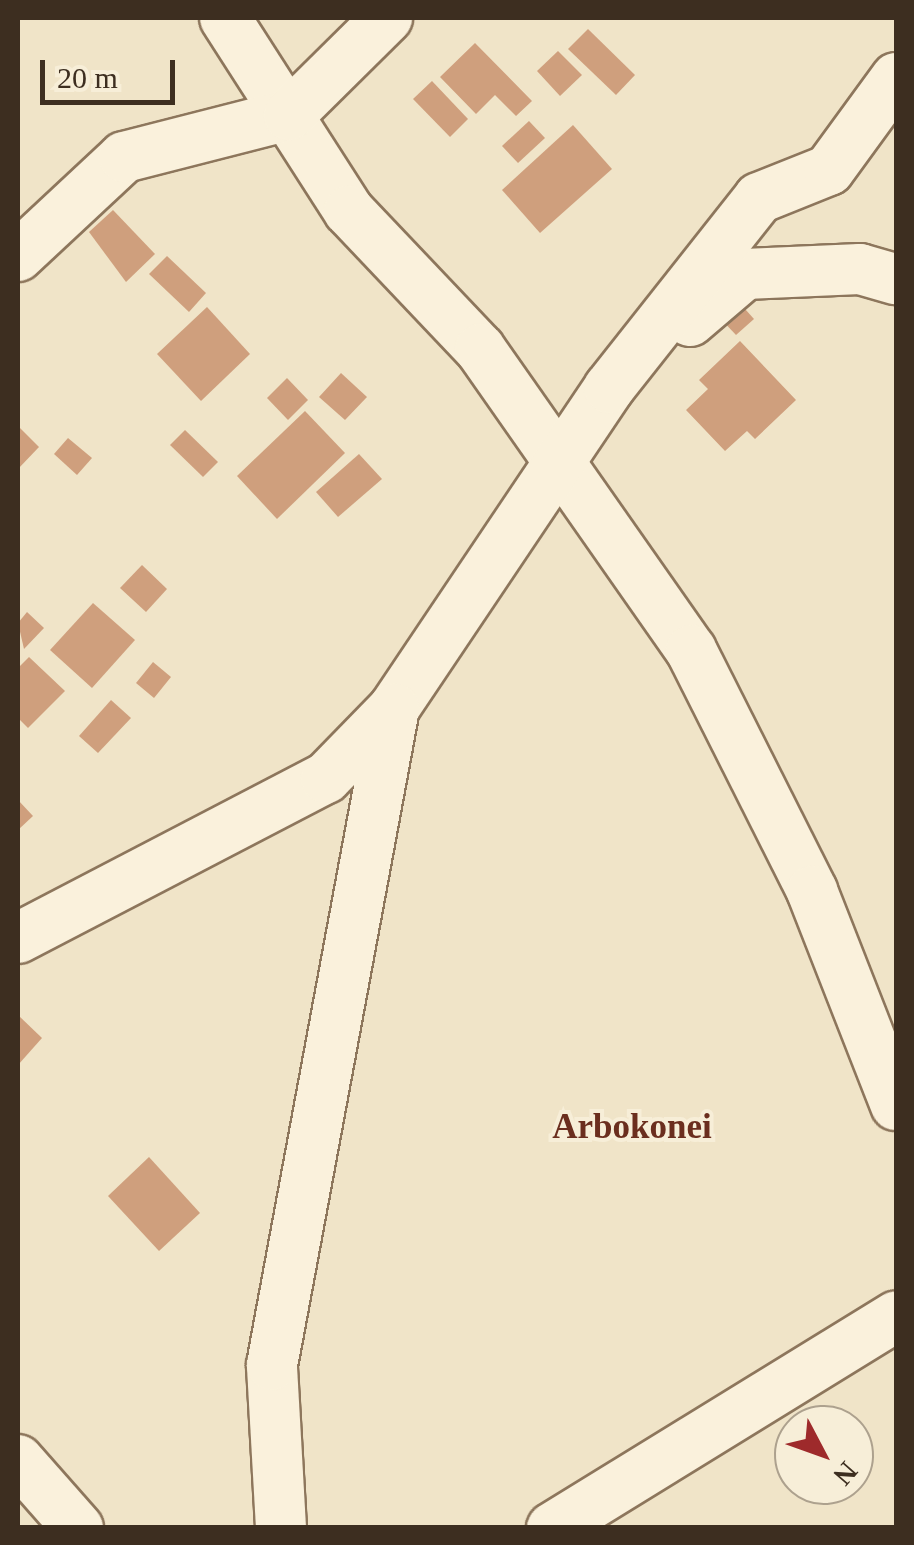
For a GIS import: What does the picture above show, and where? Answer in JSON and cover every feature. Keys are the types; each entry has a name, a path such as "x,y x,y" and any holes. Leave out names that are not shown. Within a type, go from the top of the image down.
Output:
{"street":[{"path":"225,18 349,211 480,349 691,650 812,891 896,1105"},
{"path":"18,256 124,156 289,115 387,18"},
{"path":"18,938 326,778 394,708 609,388 760,198 830,170 896,78"},
{"path":"609,388 745,274 860,269 896,278"},
{"path":"281,1528 272,1365 394,708"},
{"path":"552,1528 896,1316"},
{"path":"18,1460 78,1528"}],"building":[{"path":"588,29 635,75 616,95 568,49"},
{"path":"475,43 532,101 516,116 495,95 476,114 440,77"},
{"path":"558,51 582,75 560,96 537,71"},
{"path":"432,81 468,119 450,137 413,99"},
{"path":"529,121 545,138 518,163 502,146"},
{"path":"573,125 612,169 540,233 502,190"},
{"path":"113,210 155,254 126,282 89,232"},
{"path":"167,256 206,293 189,312 149,274"},
{"path":"737,300 754,319 736,335 719,317"},
{"path":"207,307 250,354 201,401 157,354"},
{"path":"740,341 796,400 755,439 747,431 725,451 686,410 708,389 699,380"},
{"path":"341,373 367,397 345,420 319,397"},
{"path":"287,378 308,400 288,420 267,398"},
{"path":"305,411 345,453 277,519 237,476"},
{"path":"18,426 39,447 18,469"},
{"path":"185,430 218,462 203,477 170,445"},
{"path":"68,438 92,458 77,475 54,454"},
{"path":"359,454 382,479 338,517 316,492"},
{"path":"142,565 167,589 146,612 120,588"},
{"path":"93,603 135,640 92,688 50,650"},
{"path":"27,612 44,628 24,649 18,623"},
{"path":"29,657 65,691 28,728 18,718 18,668"},
{"path":"153,662 171,677 154,698 136,683"},
{"path":"111,700 131,718 98,753 79,736"},
{"path":"18,800 33,816 18,830"},
{"path":"18,1015 42,1038 18,1065"},
{"path":"149,1157 200,1213 159,1251 108,1196"}],"district":[{"name":"Arbokonei","path":"632,1127"}]}
